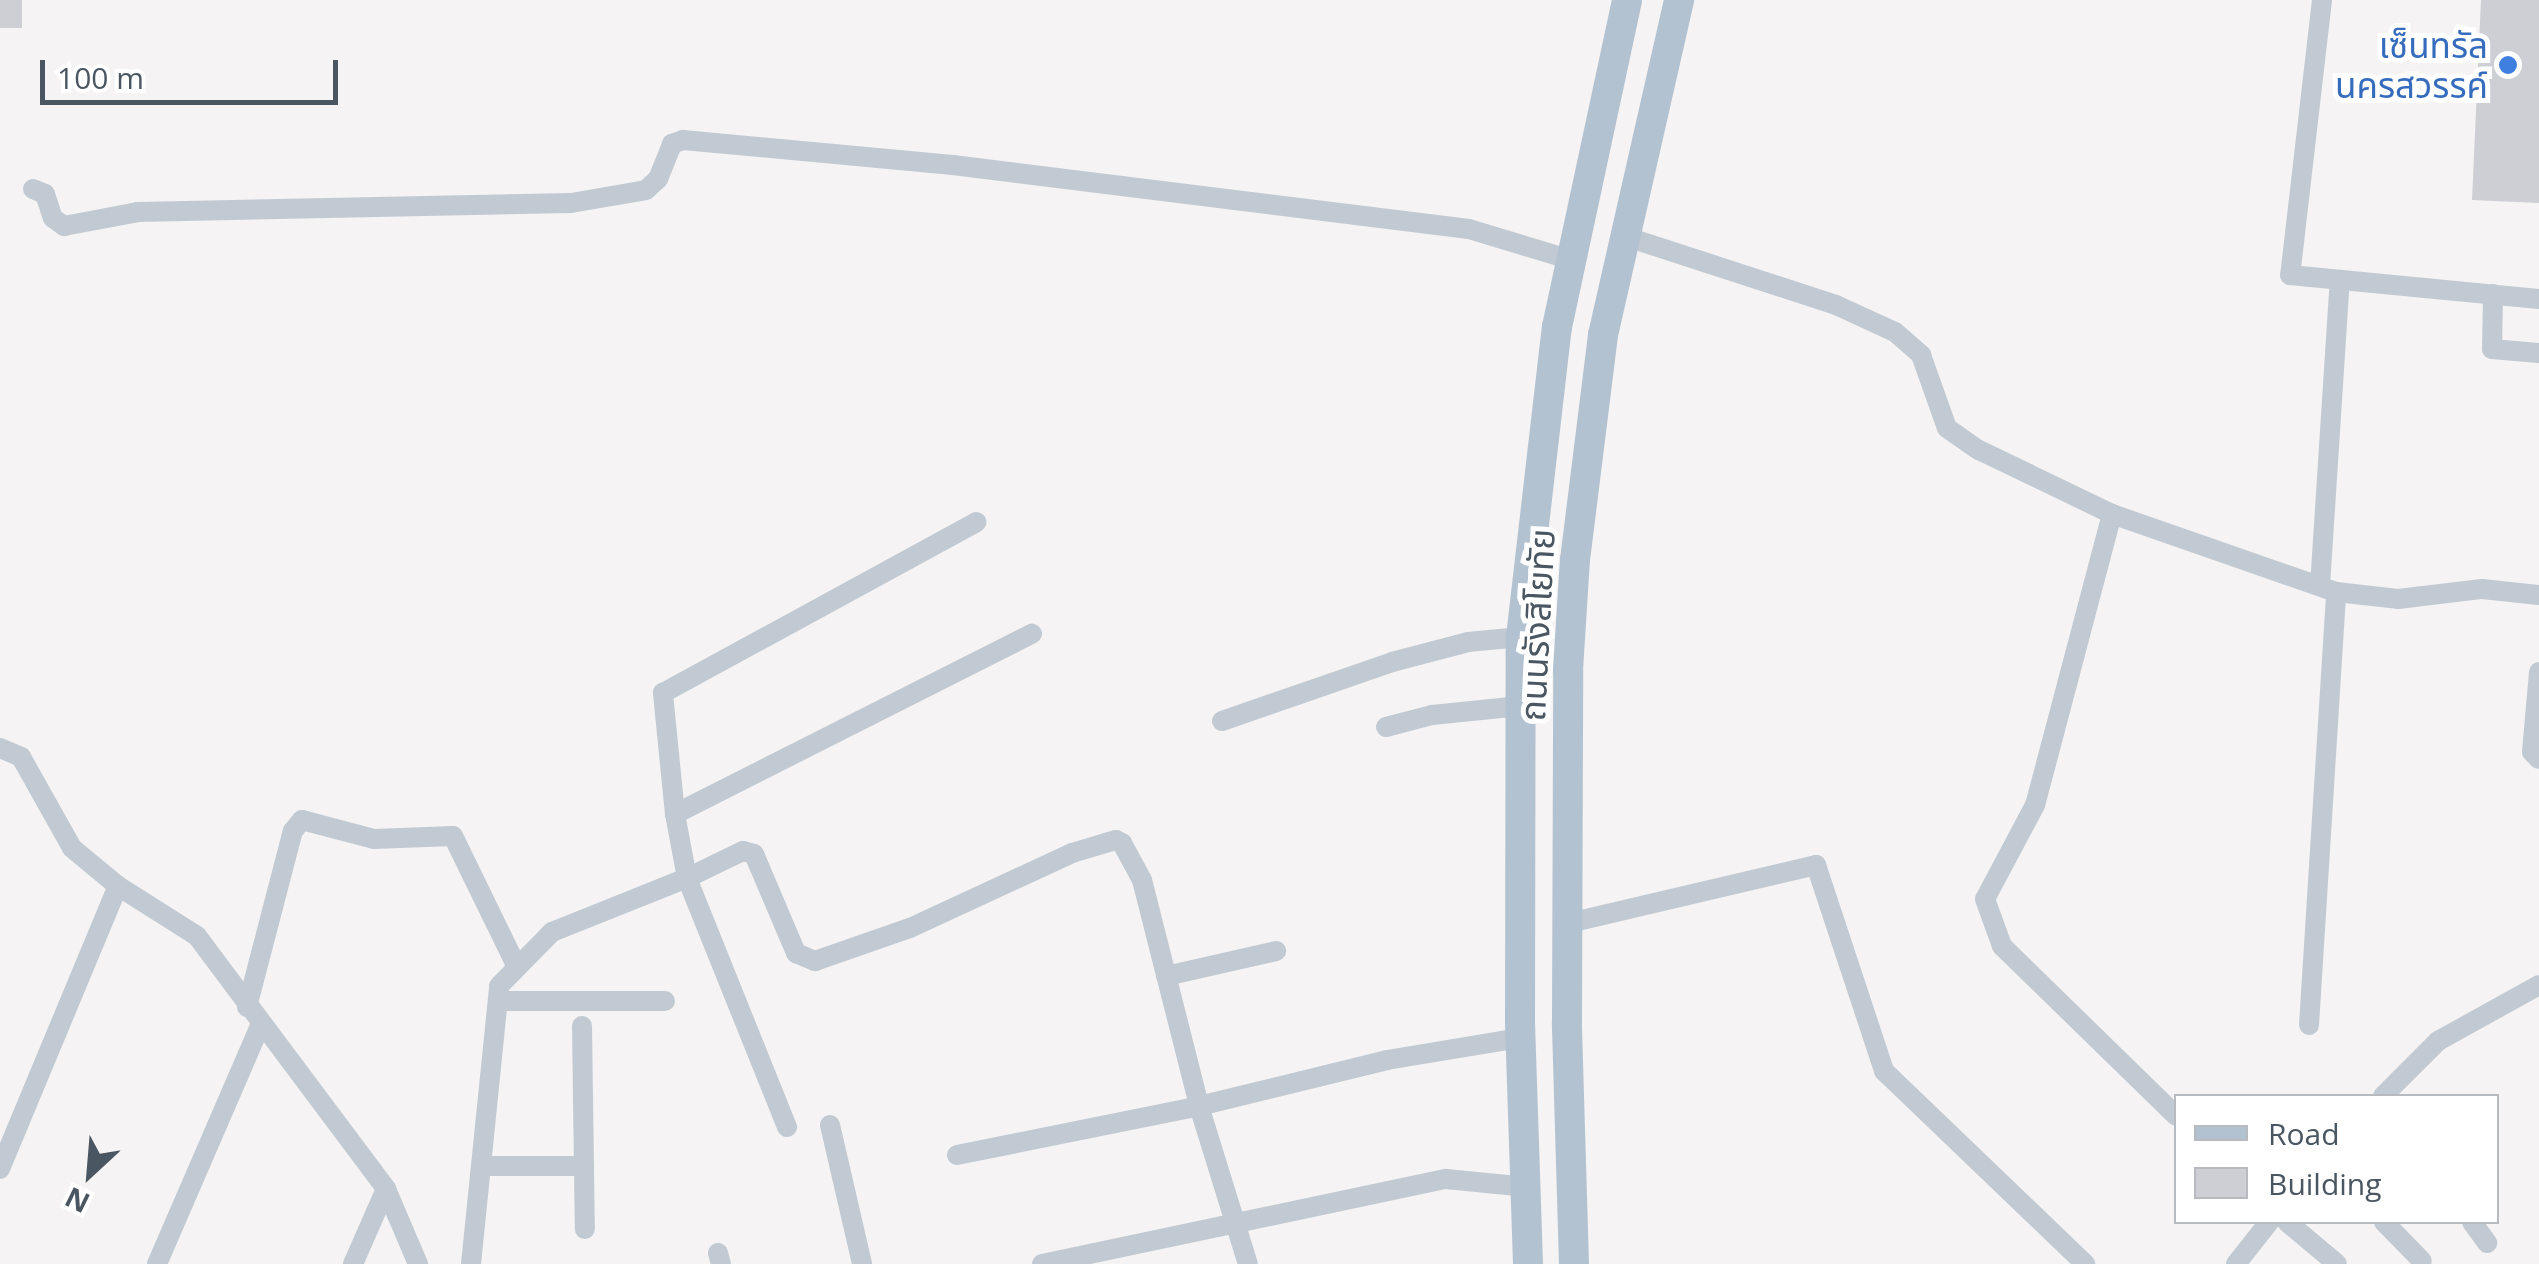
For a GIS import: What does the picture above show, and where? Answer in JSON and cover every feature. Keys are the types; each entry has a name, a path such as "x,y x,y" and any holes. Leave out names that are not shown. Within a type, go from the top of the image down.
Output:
{"main road":[{"name":"ถนนรังสิโยทัย","path":"1528,1264 1520,1030 1521,637 1557,327 1627,0"},
{"name":"ถนนรังสิโยทัย","path":"1574,1264 1567,1022 1568,670 1576,560 1603,335 1679,0"},
{"path":"1520,1030 1567,1022"}],"street":[{"path":"2322,0 2290,275 2539,299"},
{"path":"33,189 45,194 52,218 64,226 138,212 571,204 646,190 658,180 672,144 684,140 919,162 1469,229 1572,260"},
{"path":"1624,236 1836,305 1894,332 1921,355 1947,428 1979,450 2112,514 2328,589 2398,598 2482,590 2539,596"},
{"path":"2308,1025 2340,280"},
{"path":"2493,294 2492,349 2539,353"},
{"path":"2112,514 2035,805 1986,898 2002,946 2174,1114"},
{"path":"787,1127 688,878 675,814 663,693 976,522"},
{"path":"675,814 1032,634"},
{"path":"1222,720 1392,662 1468,642 1521,637"},
{"path":"2539,672 2532,752 2539,759"},
{"path":"1386,728 1432,714 1521,706"},
{"path":"0,748 21,757 72,848 118,886 197,936 386,1189 418,1264"},
{"path":"247,1007 294,830 302,820 374,839 453,836 518,967"},
{"path":"471,1264 499,986 552,932 743,852 754,854 796,952 815,961 910,928 1072,853 1116,840 1142,880 1200,1106 1248,1264"},
{"path":"1569,922 1816,865 1884,1071 2085,1264"},
{"path":"0,1168 118,886"},
{"path":"1166,976 1276,951"},
{"path":"2386,1094 2438,1041 2539,985"},
{"path":"498,1001 665,1001"},
{"path":"157,1264 261,1024"},
{"path":"582,1026 585,1229"},
{"path":"957,1156 1200,1106 1520,1030"},
{"path":"830,1125 862,1264"},
{"path":"482,1166 584,1166"},
{"path":"1042,1264 1446,1178 1528,1187"},
{"path":"353,1264 386,1189"},
{"path":"2236,1264 2267,1224"},
{"path":"2289,1224 2337,1264"},
{"path":"2386,1224 2422,1261"},
{"path":"2473,1224 2487,1243"}],"building":[{"path":"0,0 22,0 22,28 0,28"},
{"name":"เซ็นทรัล นครสวรรค์","path":"2481,0 2539,0 2539,203 2472,200"}],"place":[{"name":"เซ็นทรัล นครสวรรค์","path":"2508,65"}]}
